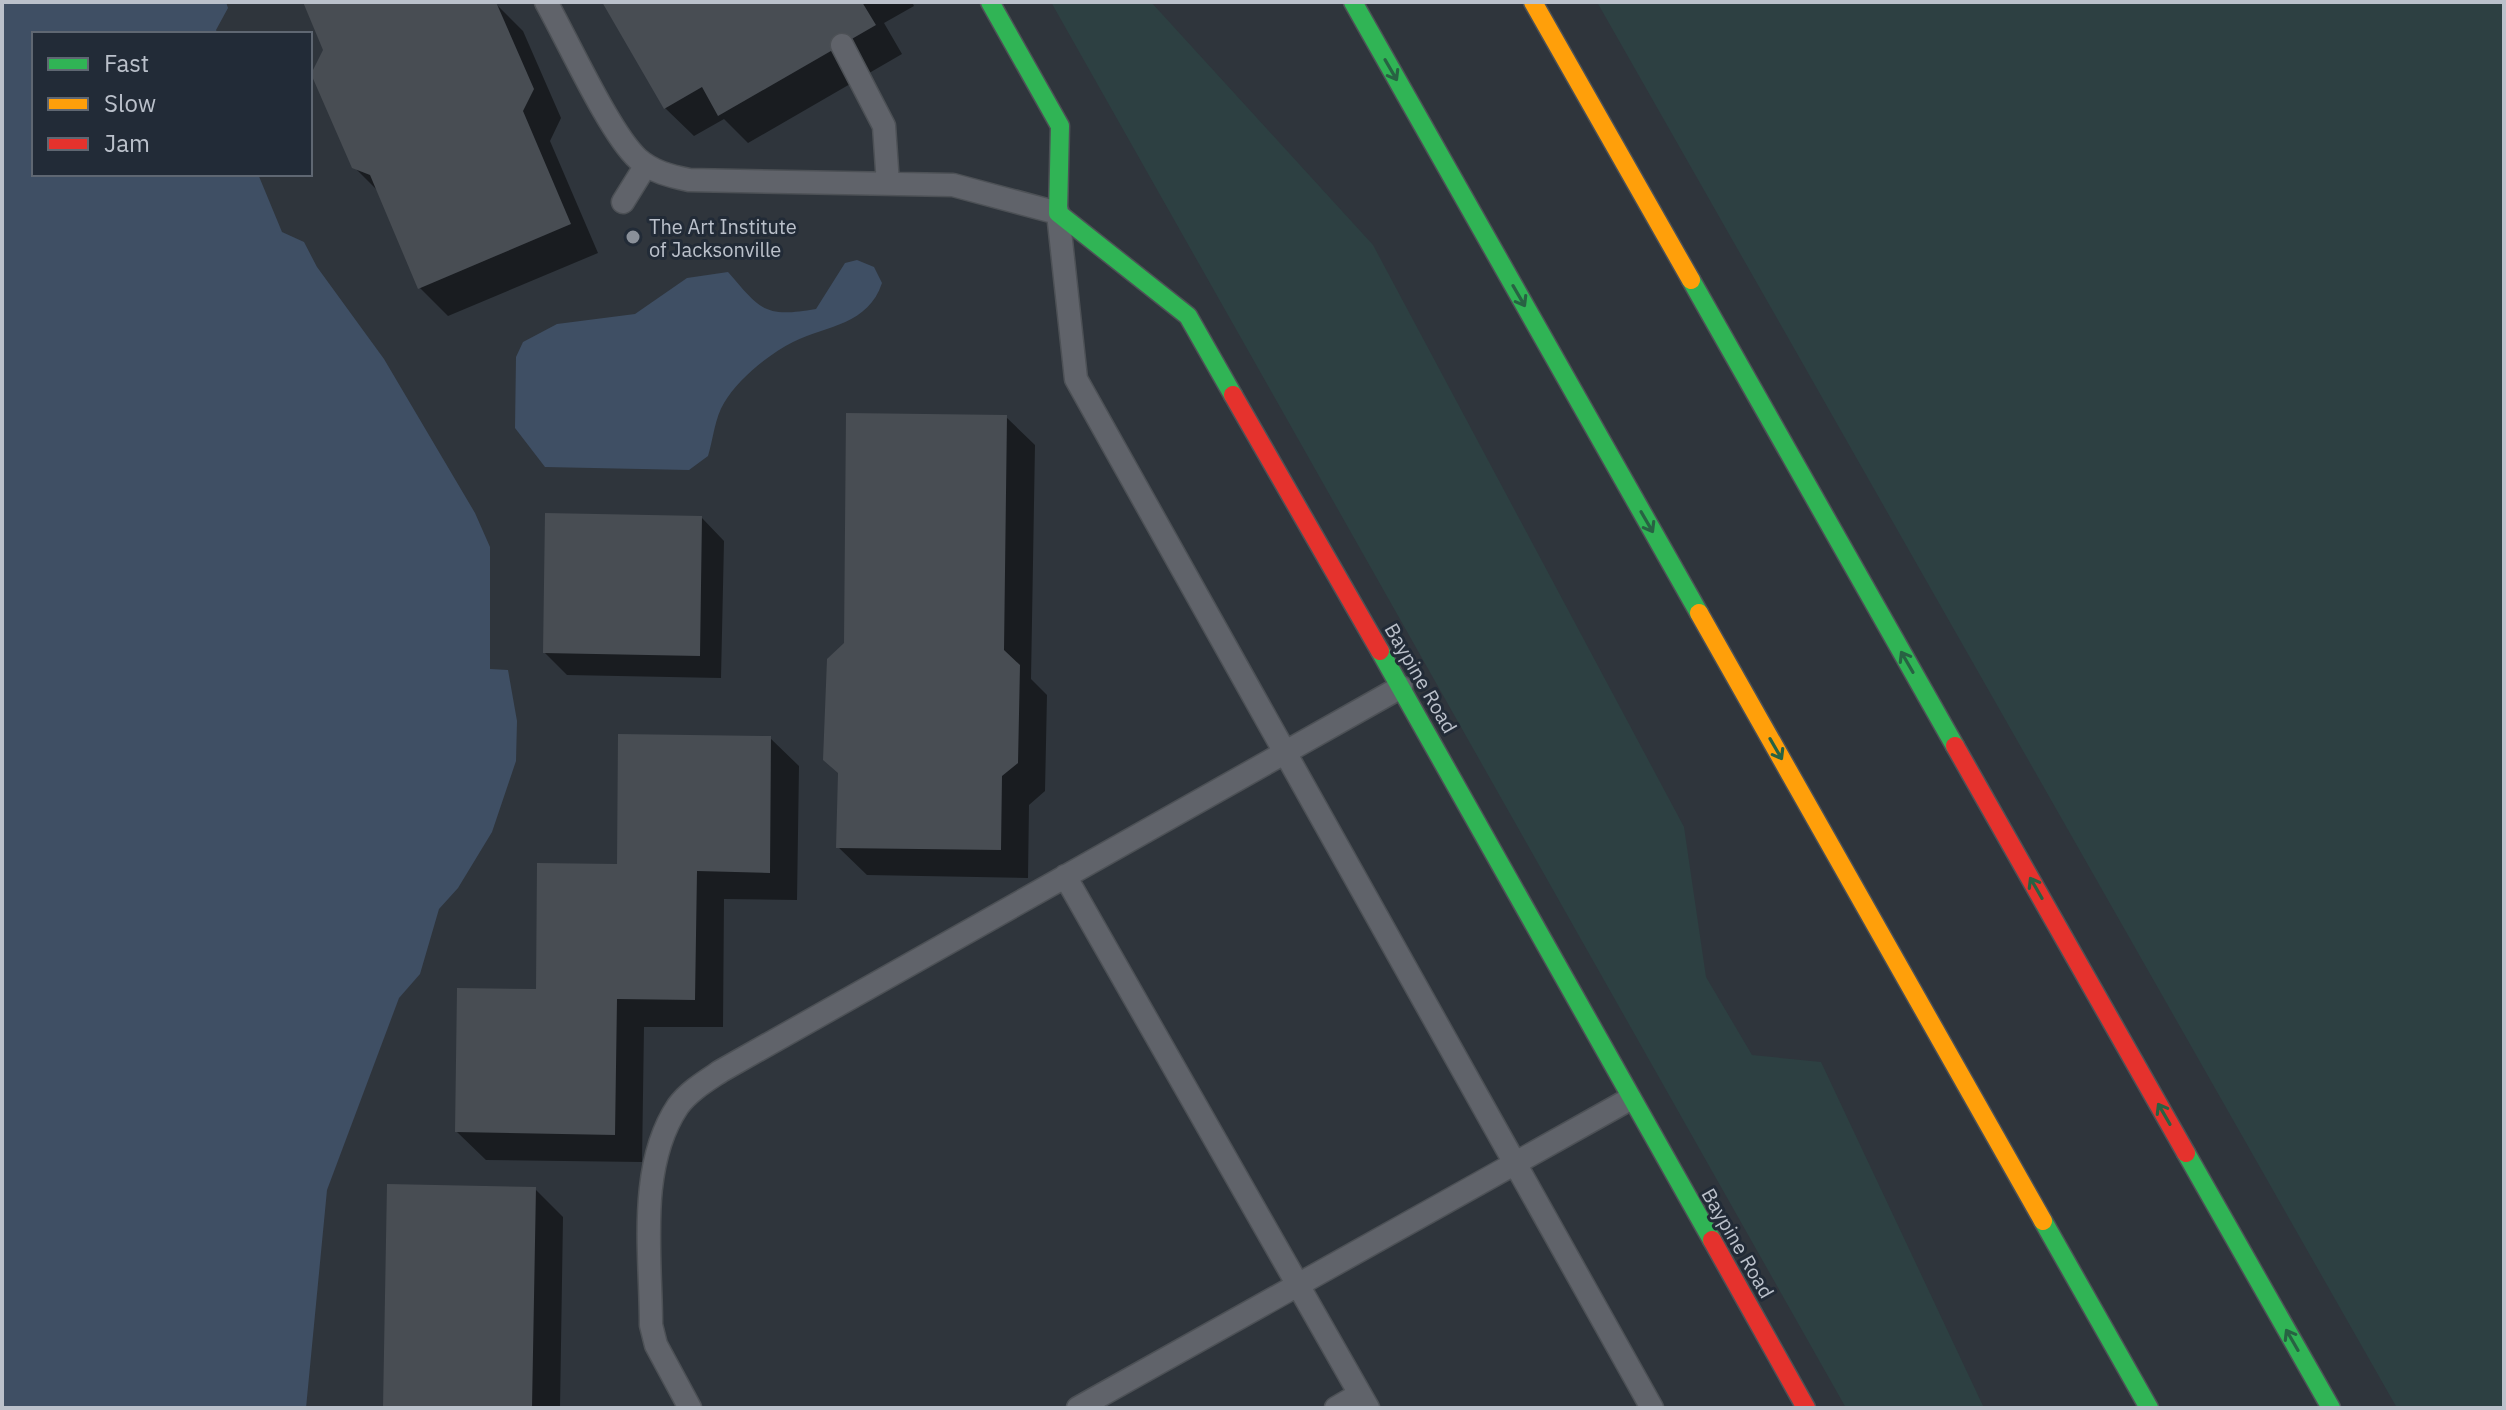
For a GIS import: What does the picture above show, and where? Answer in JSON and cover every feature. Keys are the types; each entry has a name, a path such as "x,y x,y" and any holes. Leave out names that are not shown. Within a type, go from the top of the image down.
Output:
{"main road":[{"path":"990,2 1060,126 1058,213"},
{"path":"1353,2 2149,1408"},
{"path":"1533,2 2331,1408"},
{"name":"Baypine Road","path":"1058,213 1188,316 1401,687 1806,1408"}],"lane":[{"path":"546,2 626,145 646,165 666,175 689,180 953,185 1058,213 1076,379 1652,1408"},
{"path":"842,45 884,126 888,184"},
{"path":"623,202 646,165"},
{"path":"690,1408 656,1345 651,1325 652,1175 664,1136 679,1105 721,1071 1401,687"},
{"path":"1065,876 1364,1401 1336,1408"},
{"path":"1078,1408 1630,1099"}],"shaded area":[{"path":"1051,2 1151,2 1373,245 1684,827 1706,977 1752,1055 1821,1062 1984,1408 1846,1408"},
{"path":"1597,2 2504,2 2504,1408 2397,1408"}],"water":[{"path":"2,2 226,2 228,8 217,32 32,32 32,176 259,176 282,232 304,242 317,267 384,359 475,513 490,547 490,669 508,670 517,721 516,761 492,832 458,888 439,909 420,974 399,998 327,1190 306,1408 2,1408"},
{"path":"857,260 874,267 882,283 876,297 857,316 793,342 755,368 737,385 721,409 708,456 689,470 545,467 515,428 516,357 523,342 557,324 635,314 687,278 728,272 748,295 765,308 785,312 816,309 845,263"}],"building":[{"path":"303,2 496,2 534,89 523,111 571,224 418,289 370,175 352,168 312,76 323,50"},
{"path":"602,2 862,2 876,25 718,116 702,87 664,109"},
{"path":"846,413 1007,415 1004,650 1020,665 1018,763 1002,776 1001,850 836,848 838,773 823,760 827,659 844,643"},
{"path":"545,513 702,516 700,656 543,653"},
{"path":"618,734 771,736 770,873 697,871 695,1000 617,999 615,1135 455,1132 457,988 536,989 537,863 617,864"},
{"path":"387,1184 536,1187 532,1408 383,1408"}],"traffic: fast":[{"path":"990,2 1060,126 1058,213 1188,316 1233,395"},
{"path":"1353,2 1699,613"},
{"path":"1691,280 1955,746"},
{"path":"1380,651 1712,1240"},
{"path":"2186,1153 2331,1408"},
{"path":"2043,1221 2149,1408"}],"traffic: slow":[{"path":"1533,2 1691,280"},
{"path":"1699,613 2043,1221"}],"traffic: jam":[{"path":"1233,395 1380,651"},
{"path":"1955,746 2186,1153"},
{"path":"1712,1240 1806,1408"}],"place":[{"name":"The Art Institute of Jacksonville","path":"633,237"}]}
